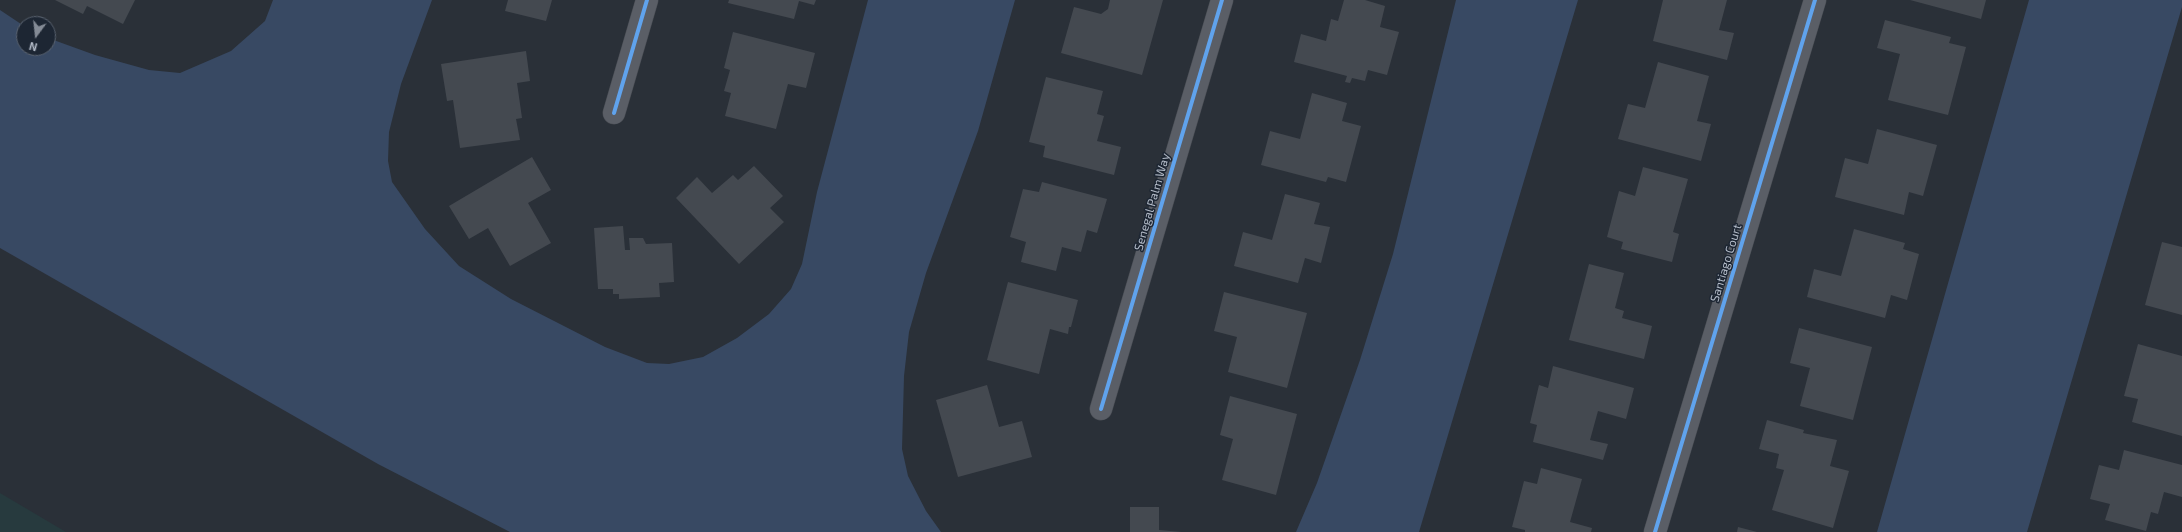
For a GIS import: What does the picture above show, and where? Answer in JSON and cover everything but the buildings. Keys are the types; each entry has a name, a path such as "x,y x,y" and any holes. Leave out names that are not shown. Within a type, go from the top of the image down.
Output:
{"street":[{"path":"614,113 648,0"},
{"name":"Senegal Palm Way","path":"1101,409 1222,0"},
{"name":"Santiago Court","path":"1655,532 1816,0"}],"green space":[{"path":"0,493 66,532 0,532"}],"water":[{"path":"273,0 432,0 401,84 389,132 388,161 392,182 425,229 459,266 511,299 605,347 647,363 669,364 703,357 737,338 769,314 791,289 802,264 817,192 868,0 1015,0 978,131 926,273 909,332 904,376 902,449 908,476 926,511 941,532 510,532 378,464 0,248 0,10 16,21 16,56 56,56 56,41 95,55 149,70 180,73 231,51 265,21"},
{"path":"1456,0 1578,0 1419,532 1296,532 1317,483 1360,360 1393,254"},
{"path":"2029,0 2182,0 2182,7 2027,532 1877,532"}],"cycle path":[{"path":"614,113 647,0"},
{"path":"1101,409 1222,0"},
{"path":"1655,532 1815,0"}]}
